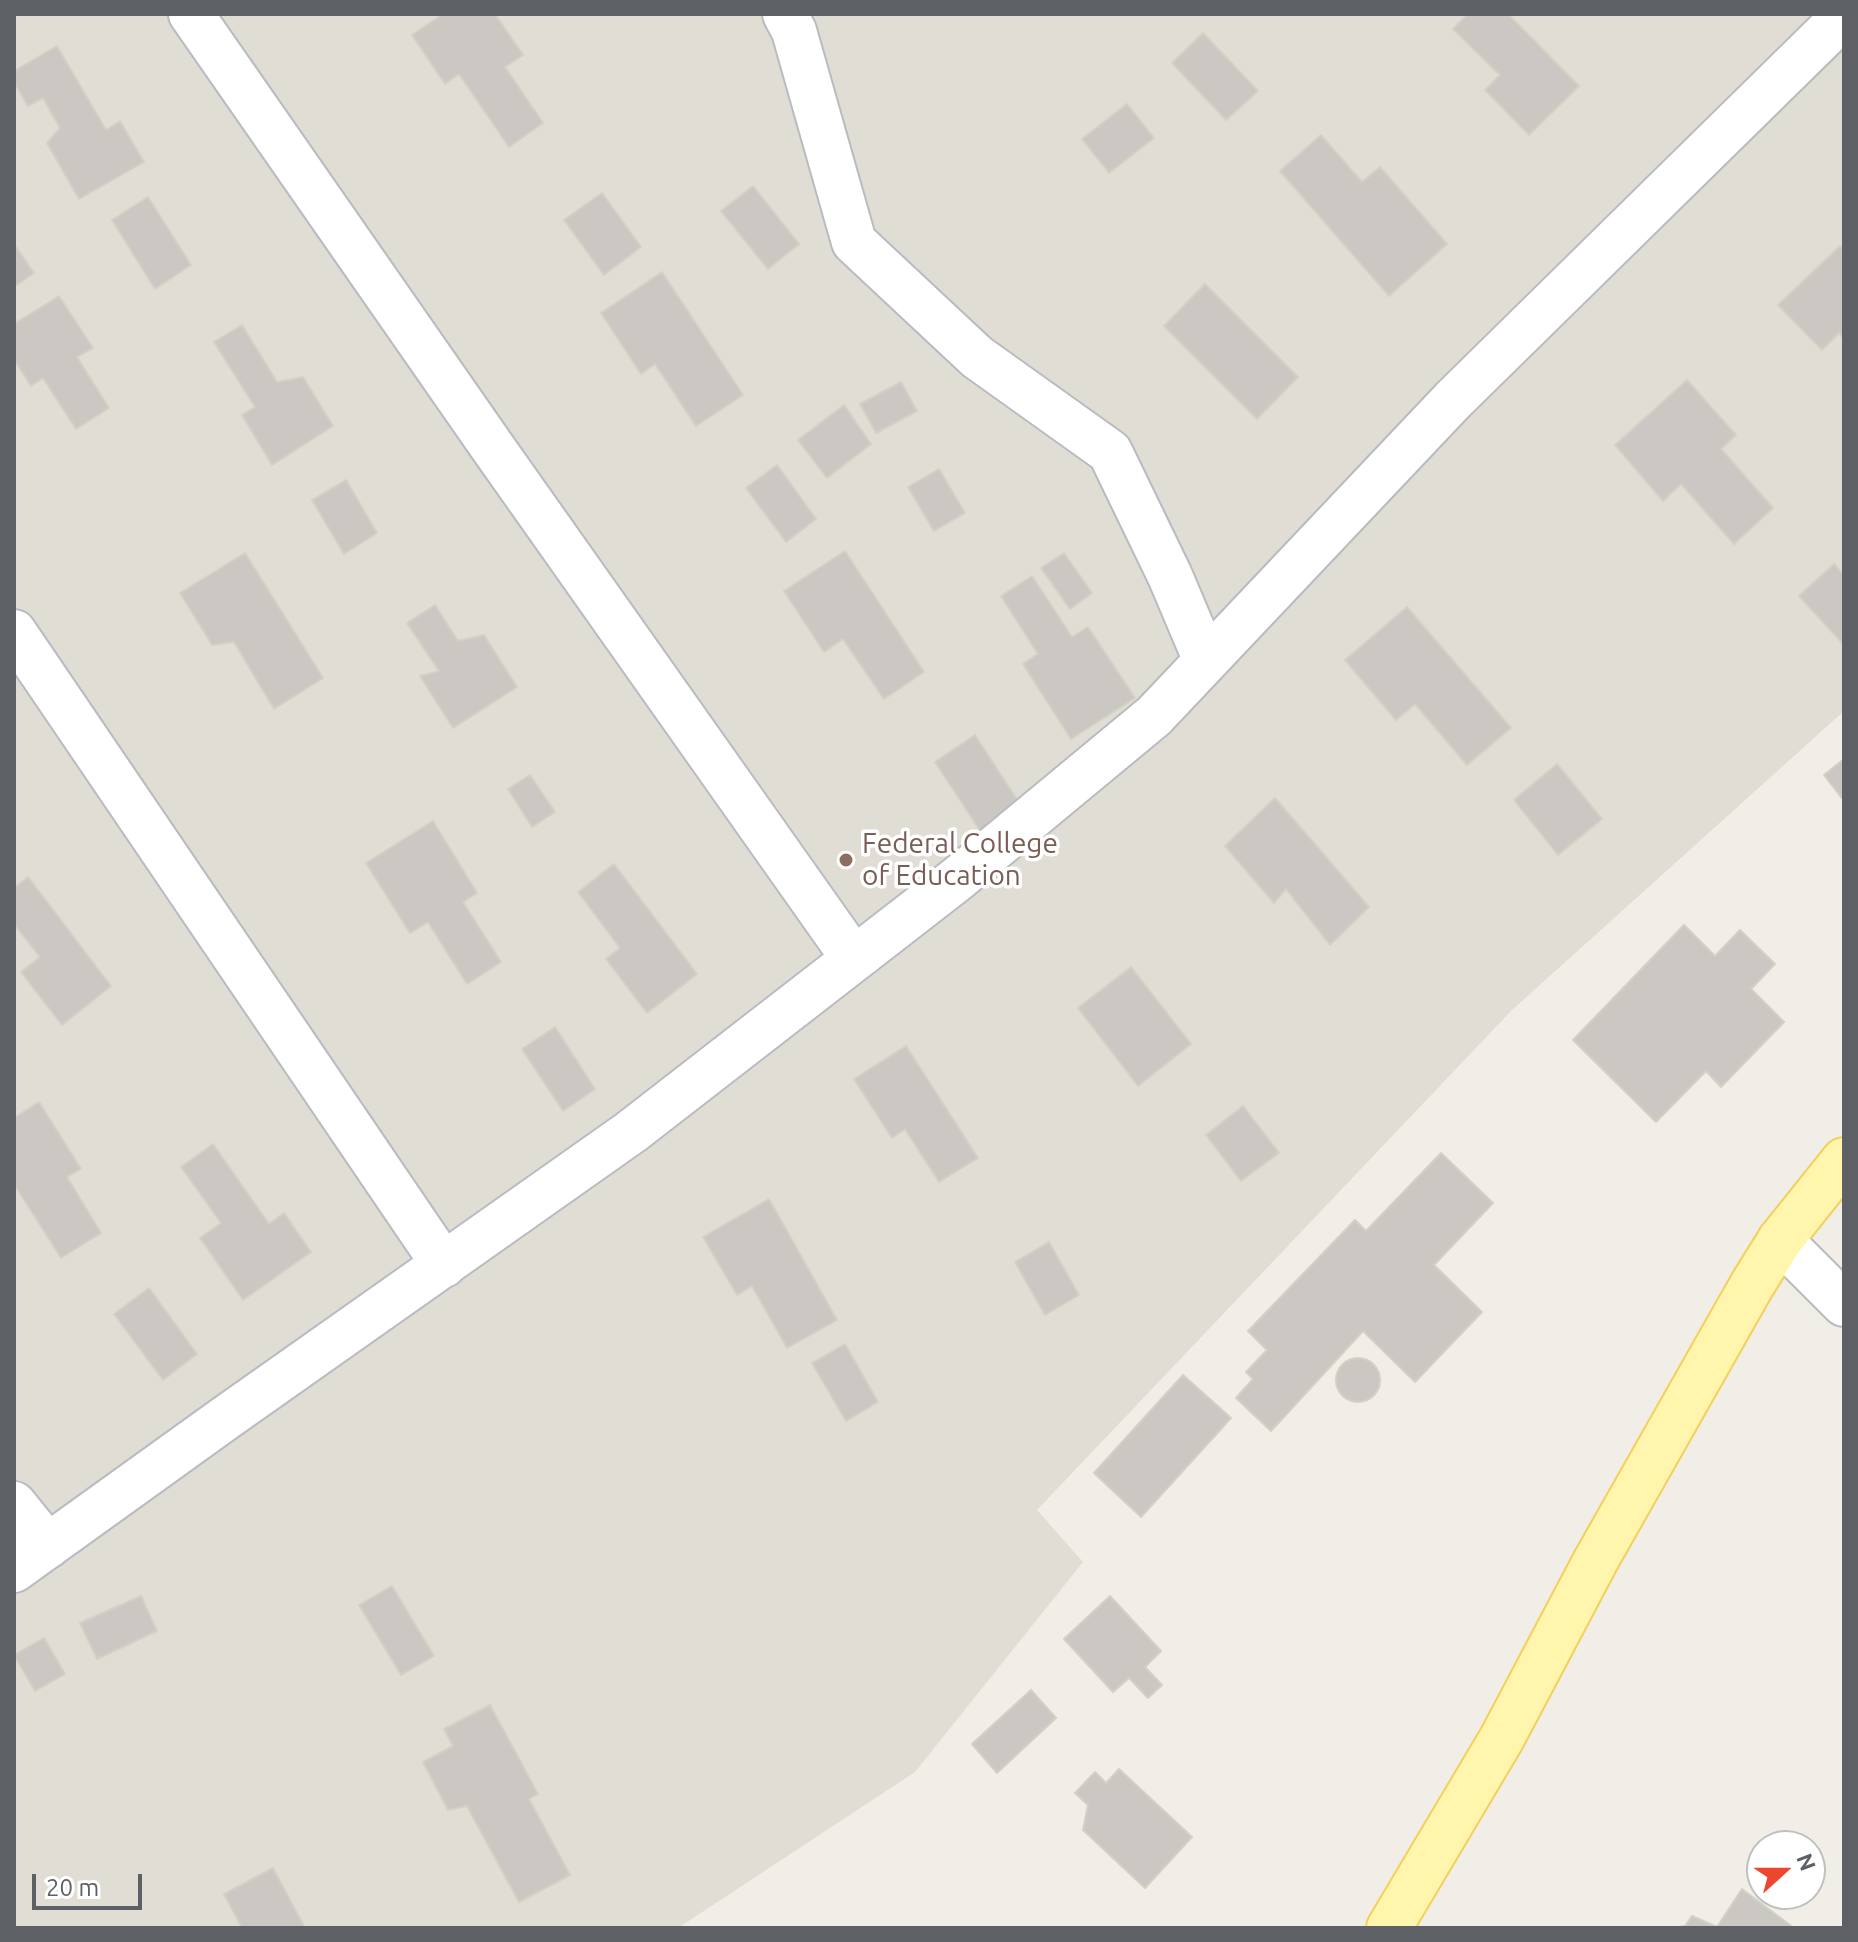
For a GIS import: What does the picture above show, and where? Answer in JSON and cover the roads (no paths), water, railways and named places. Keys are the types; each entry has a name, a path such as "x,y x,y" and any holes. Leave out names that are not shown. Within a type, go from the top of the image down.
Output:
{"main road":[{"path":"1389,1928 1502,1738 1596,1560 1780,1240 1844,1160"}],"street":[{"path":"191,14 484,436 854,959"},
{"path":"785,14 794,31 854,242 977,357 1110,452 1170,576 1206,661"},
{"path":"14,1504 31,1558 631,1132 956,880 1154,716 1453,400 1844,16"},
{"path":"14,632 444,1265"},
{"path":"1780,1240 1844,1304"}],"place":[{"name":"Federal College of Education","path":"846,860"}]}
